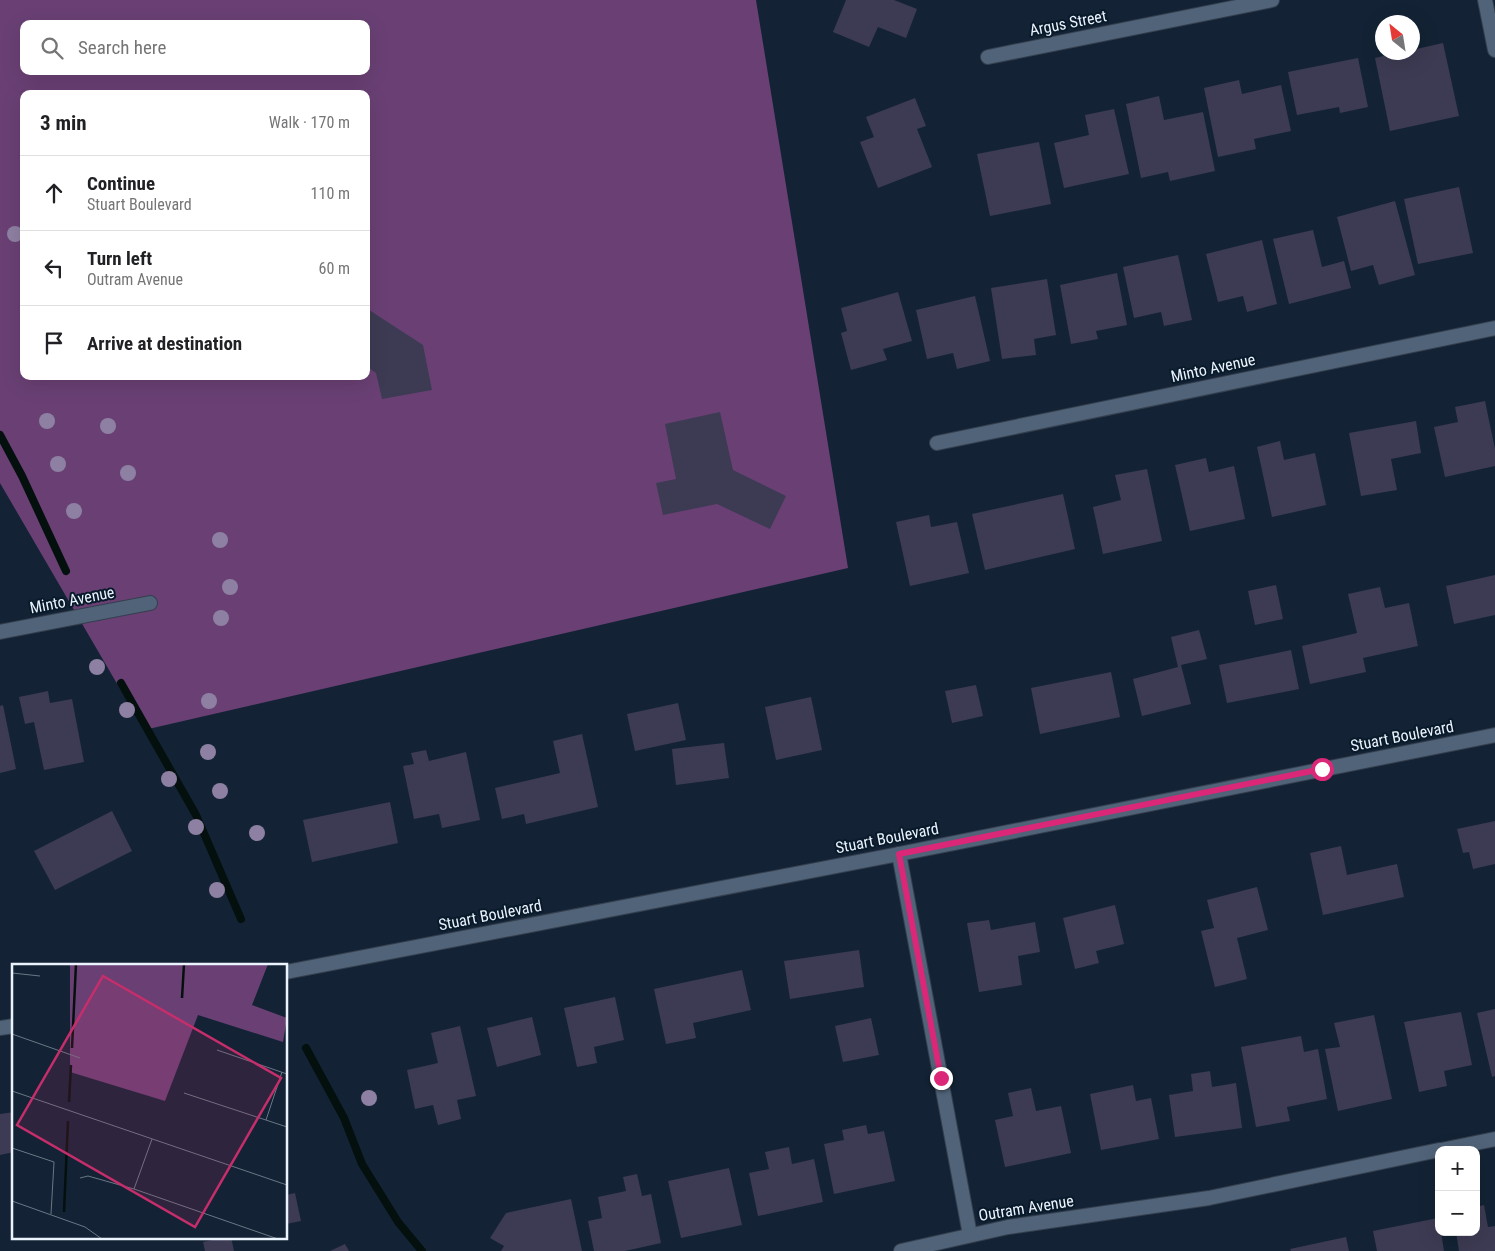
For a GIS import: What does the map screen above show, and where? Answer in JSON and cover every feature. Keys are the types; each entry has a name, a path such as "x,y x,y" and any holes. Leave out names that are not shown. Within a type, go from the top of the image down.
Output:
{"street":[{"name":"Argus Street","path":"988,57 1272,0"},
{"path":"1485,0 1495,50"},
{"name":"Minto Avenue","path":"938,443 1495,328"},
{"name":"Minto Avenue","path":"0,632 150,603"},
{"name":"Stuart Boulevard","path":"288,972 899,854 1495,735"},
{"name":"Outram Avenue","path":"899,854 970,1235 1008,1227 1209,1198 1435,1151"},
{"name":"Outram Avenue","path":"1458,1146 1495,1138"},
{"path":"901,1251 970,1235"}],"shaded area":[{"path":"0,0 756,0 848,568 144,730 0,483"}],"building":[{"path":"846,0 894,0 917,9 906,38 878,27 869,47 833,32"},
{"path":"1443,43 1459,116 1390,131 1375,60 1420,60 1420,48"},
{"path":"1358,58 1368,107 1340,113 1339,107 1297,115 1288,72"},
{"path":"1239,80 1242,94 1281,85 1291,131 1254,139 1256,149 1218,157 1204,88"},
{"path":"1159,96 1164,120 1203,112 1215,171 1170,181 1168,172 1141,178 1126,104"},
{"path":"915,98 926,126 917,129 932,167 878,188 860,142 874,137 866,117"},
{"path":"1114,109 1129,174 1064,188 1054,143 1089,135 1085,115"},
{"path":"1039,142 1051,204 990,216 977,154"},
{"path":"1459,187 1473,253 1418,264 1404,199"},
{"path":"1395,201 1415,275 1379,285 1373,265 1351,271 1337,217"},
{"path":"1313,230 1322,267 1344,261 1351,288 1289,304 1273,239"},
{"path":"1262,240 1277,304 1247,312 1243,296 1218,302 1206,254"},
{"path":"1178,255 1192,320 1164,326 1161,312 1134,318 1123,267"},
{"path":"1117,273 1127,325 1096,331 1098,339 1071,344 1060,285"},
{"path":"1047,279 1056,335 1034,339 1036,355 1002,359 991,288"},
{"path":"898,292 912,341 883,349 887,360 851,370 841,333 847,331 841,308"},
{"path":"975,296 990,361 957,369 953,353 927,359 916,310"},
{"path":"370,311 423,345 432,390 382,399 376,373 370,369"},
{"path":"1485,401 1495,449 1495,466 1445,477 1434,427 1458,422 1455,407"},
{"path":"720,412 733,470 786,496 770,529 717,504 663,515 656,483 676,479 665,424"},
{"path":"1416,421 1421,453 1391,459 1397,490 1361,496 1349,433"},
{"path":"1280,441 1284,460 1315,453 1326,505 1272,517 1257,447"},
{"path":"1206,458 1209,472 1234,466 1245,519 1190,531 1175,465"},
{"path":"1147,469 1162,541 1103,554 1093,507 1121,500 1115,475"},
{"path":"1063,494 1075,549 985,570 972,514"},
{"path":"929,515 931,527 957,522 969,573 910,586 896,522"},
{"path":"1495,575 1495,615 1454,624 1446,586"},
{"path":"1276,585 1283,619 1255,625 1248,591"},
{"path":"1380,587 1385,608 1409,603 1418,646 1363,658 1366,672 1310,684 1302,646 1357,633 1348,594"},
{"path":"1199,630 1207,659 1181,665 1191,704 1142,716 1133,679 1178,667 1171,637"},
{"path":"1291,650 1299,689 1227,703 1219,665"},
{"path":"1111,672 1120,717 1040,734 1031,688"},
{"path":"976,685 983,716 952,723 945,691"},
{"path":"48,691 50,703 72,699 84,762 44,770 34,722 25,724 19,697"},
{"path":"811,697 822,750 776,760 765,707"},
{"path":"678,703 686,740 635,751 627,714"},
{"path":"3,705 16,769 0,773 0,706"},
{"path":"582,734 598,807 526,824 524,814 502,819 495,788 560,773 553,741"},
{"path":"724,743 729,778 676,785 672,749"},
{"path":"426,750 429,761 466,752 480,820 442,828 439,814 414,819 403,766 414,764 411,753"},
{"path":"390,802 398,843 312,862 303,820"},
{"path":"112,811 132,851 55,890 34,851"},
{"path":"1495,821 1495,864 1473,869 1469,852 1463,853 1457,829"},
{"path":"1341,846 1347,875 1397,864 1404,897 1323,915 1310,853"},
{"path":"1257,887 1268,930 1237,938 1247,979 1215,987 1201,931 1214,928 1207,900"},
{"path":"1115,905 1124,944 1096,951 1099,963 1075,969 1063,918"},
{"path":"989,920 991,930 1035,922 1040,952 1018,956 1022,985 979,992 967,923"},
{"path":"859,950 864,987 790,999 784,961"},
{"path":"742,970 751,1010 693,1023 696,1038 666,1044 654,989"},
{"path":"615,997 624,1040 594,1047 597,1063 577,1067 564,1008"},
{"path":"1495,1009 1495,1076 1492,1077 1477,1013"},
{"path":"1461,1012 1472,1065 1444,1071 1447,1086 1419,1092 1404,1022"},
{"path":"1374,1015 1392,1099 1338,1111 1325,1049 1340,1047 1334,1023"},
{"path":"532,1017 541,1055 497,1067 487,1028"},
{"path":"871,1018 879,1055 843,1062 835,1026"},
{"path":"460,1026 476,1096 457,1100 461,1119 438,1125 433,1105 415,1109 407,1070 438,1063 431,1033"},
{"path":"1301,1036 1304,1052 1318,1049 1327,1099 1287,1107 1290,1121 1256,1127 1241,1047"},
{"path":"1210,1071 1212,1087 1236,1083 1242,1128 1175,1137 1169,1095 1193,1091 1191,1074"},
{"path":"1133,1085 1136,1101 1151,1098 1159,1139 1101,1150 1090,1094"},
{"path":"1031,1088 1036,1111 1061,1106 1071,1153 1005,1167 995,1120 1013,1116 1008,1093"},
{"path":"12,1112 12,1152 0,1155 0,1114"},
{"path":"866,1125 868,1134 884,1131 895,1181 834,1194 824,1144 844,1140 842,1130"},
{"path":"789,1147 792,1164 814,1159 823,1202 758,1216 749,1173 769,1169 765,1152"},
{"path":"729,1168 742,1225 681,1238 668,1181"},
{"path":"637,1174 642,1196 651,1194 661,1243 625,1251 594,1251 588,1221 602,1218 598,1197 626,1191 623,1177"},
{"path":"295,1193 301,1221 288,1224 288,1195"},
{"path":"571,1199 582,1251 501,1251 504,1246 490,1238 506,1213"},
{"path":"1484,1205 1488,1227 1495,1226 1495,1251 1459,1251 1457,1236 1480,1236 1480,1206"},
{"path":"1435,1219 1435,1236 1442,1236 1444,1251 1377,1251 1373,1231"},
{"path":"1346,1237 1349,1251 1291,1251 1290,1249"},
{"path":"231,1238 234,1251 205,1251 203,1242"},
{"path":"345,1244 349,1251 330,1251"}],"waterway":[{"path":"0,435 22,476 66,571"},
{"path":"121,683 196,815 241,919"},
{"path":"306,1048 344,1118 362,1164 398,1222 422,1251"}],"route":[{"path":"941,1078 899,854 1322,769"}]}
